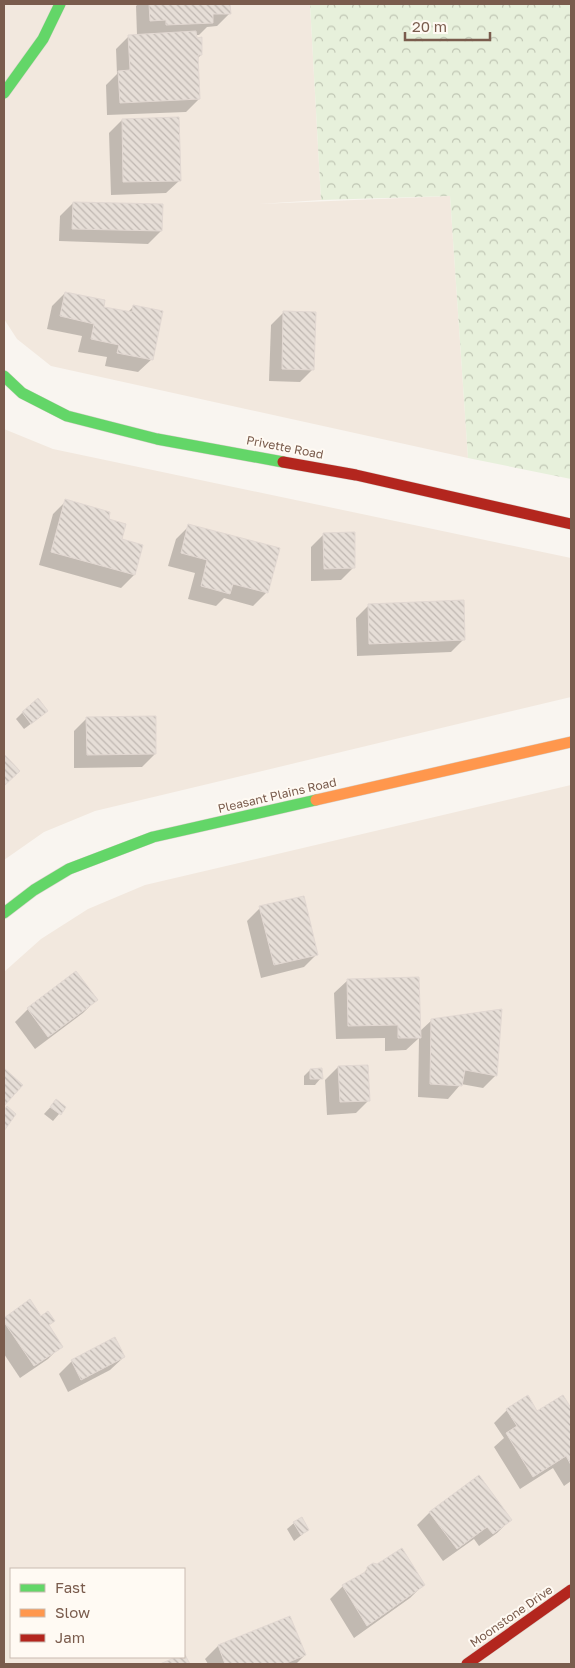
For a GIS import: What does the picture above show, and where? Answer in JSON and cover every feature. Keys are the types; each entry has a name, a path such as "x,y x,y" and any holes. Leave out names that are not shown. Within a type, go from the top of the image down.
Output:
{"street":[{"path":"4,93 29,62 54,20 60,4"},
{"name":"Privette Road","path":"4,376 22,393 67,416 157,439 356,475 571,524"},
{"name":"Pleasant Plains Road","path":"4,913 34,890 69,869 153,837 571,742"},
{"name":"Moonstone Drive","path":"467,1664 571,1590"}],"shaded area":[{"path":"4,4 310,4 321,200 259,204 450,196 468,458 51,366 17,339 4,319"},
{"path":"4,429 53,449 571,558 571,697 95,811 44,832 4,860"},
{"path":"571,785 571,1664 4,1664 4,972 41,939 88,909 145,885"}],"green space":[{"path":"310,4 571,4 571,479 468,458 450,196 321,200"}],"building":[{"path":"149,4 230,4 231,14 213,14 213,23 166,25 166,20 150,21"},
{"path":"196,31 197,38 202,37 202,55 198,55 200,99 120,103 118,71 130,70 128,35"},
{"path":"179,117 181,181 123,182 122,119"},
{"path":"73,202 163,204 162,231 72,229"},
{"path":"65,292 105,300 104,307 132,312 133,305 163,311 153,360 117,353 119,345 91,339 94,324 60,316"},
{"path":"283,311 316,312 314,370 282,369"},
{"path":"65,499 110,512 109,519 126,524 122,539 143,545 135,575 51,552"},
{"path":"188,524 280,548 268,593 233,584 230,594 201,586 207,560 181,553"},
{"path":"355,532 355,568 324,569 323,533"},
{"path":"464,600 465,640 369,644 368,604"},
{"path":"38,698 48,711 31,724 22,712"},
{"path":"156,716 156,754 87,755 86,717"},
{"path":"4,754 20,771 4,786"},
{"path":"304,896 318,955 274,965 259,906"},
{"path":"76,971 98,1000 48,1037 27,1008"},
{"path":"419,977 421,1038 398,1038 398,1025 348,1026 347,979"},
{"path":"502,1009 497,1076 465,1070 462,1086 430,1084 431,1019"},
{"path":"368,1065 370,1101 340,1102 338,1066"},
{"path":"4,1068 23,1085 4,1106"},
{"path":"322,1068 323,1079 310,1079 310,1069"},
{"path":"56,1099 66,1107 61,1115 50,1107"},
{"path":"7,1106 16,1114 4,1131 4,1110"},
{"path":"30,1299 41,1316 48,1311 55,1321 49,1325 63,1347 34,1366 4,1322 4,1318"},
{"path":"115,1337 125,1357 81,1380 71,1360"},
{"path":"528,1395 537,1411 563,1395 571,1408 571,1465 566,1456 533,1477 506,1433 517,1426 506,1409"},
{"path":"479,1475 512,1520 493,1534 487,1527 457,1549 429,1512"},
{"path":"302,1517 309,1530 301,1535 293,1522"},
{"path":"402,1548 425,1585 367,1626 342,1585 367,1571 367,1567 373,1563 377,1564"},
{"path":"290,1616 306,1655 284,1664 225,1664 218,1645"},
{"path":"185,1655 190,1664 160,1664 174,1658 185,1658"}],"traffic: fast":[{"path":"4,93 43,39 60,4"},
{"path":"4,376 22,393 67,416 157,439 283,462"},
{"path":"4,913 34,890 69,869 153,837 316,800"}],"traffic: slow":[{"path":"316,800 571,742"}],"traffic: jam":[{"path":"283,462 356,475 571,524"},
{"path":"467,1664 571,1590"}]}
